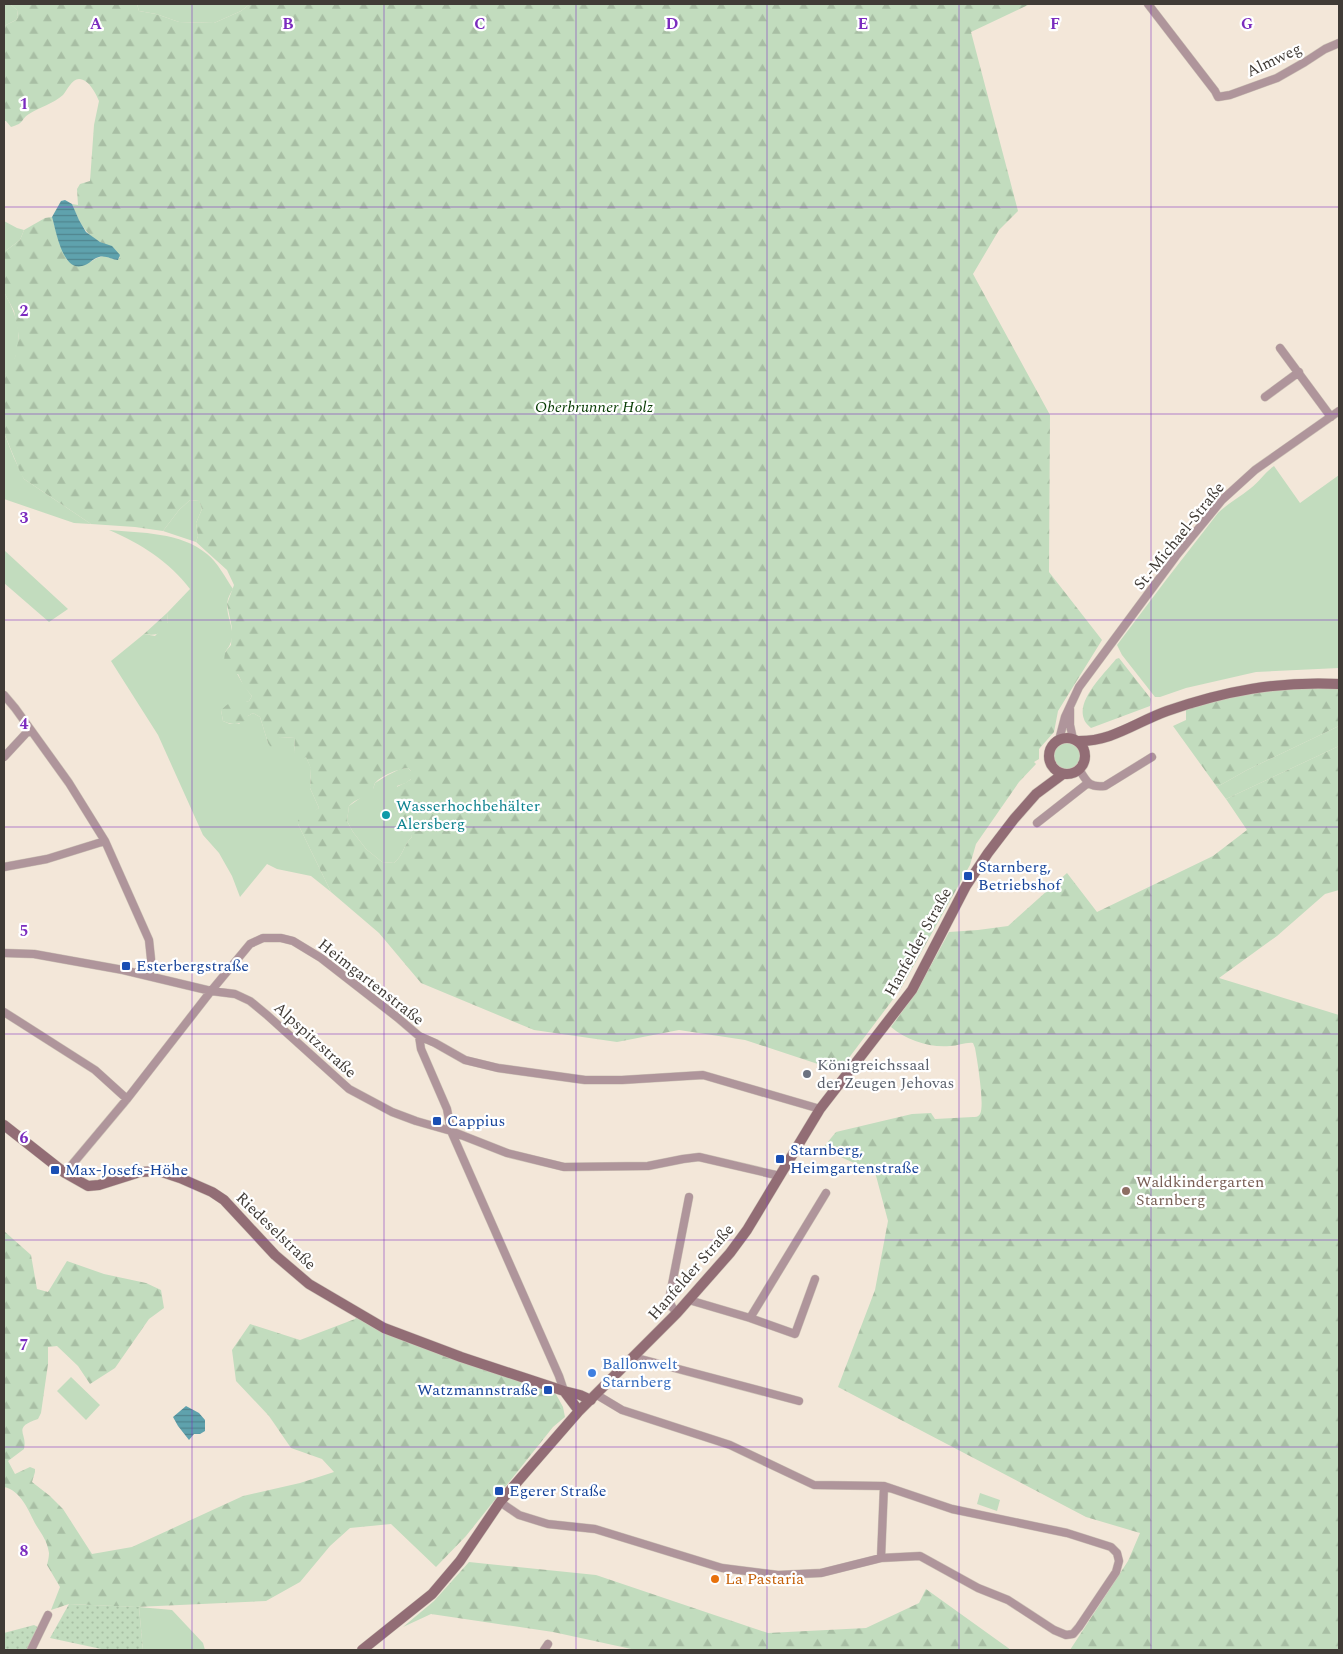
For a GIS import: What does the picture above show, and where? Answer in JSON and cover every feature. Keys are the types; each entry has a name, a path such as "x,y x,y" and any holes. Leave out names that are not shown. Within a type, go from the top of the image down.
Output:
{"street":[{"name":"Almweg","path":"1148,4 1215,91 1218,98 1277,78 1325,49 1339,43"},
{"path":"1280,348 1331,417"},
{"path":"1265,397 1299,372"},
{"name":"St.-Michael-Straße","path":"1059,740 1064,716 1079,687 1176,556 1222,500 1255,470 1339,411"},
{"path":"1109,738 1095,741 1063,738 1052,746 1049,760 1058,772 1063,774 1079,770 1084,759 1097,746 1109,738 1165,712 1215,696 1260,686 1310,682 1339,684"},
{"path":"4,695 69,783 105,841 149,940 150,976"},
{"name":"St.-Michael-Straße","path":"1070,707 1070,726 1075,740"},
{"path":"4,757 30,729"},
{"path":"1075,740 1084,749 1084,759"},
{"path":"1079,770 1088,783 1097,787 1105,786 1152,757"},
{"name":"Hanfelder Straße","path":"1036,794 1051,764"},
{"name":"Hanfelder Straße","path":"362,1650 432,1594 460,1561 500,1502 579,1411 677,1313 730,1253 747,1230 820,1110 912,990 966,886 998,839 1036,794 1063,774"},
{"path":"1036,823 1088,783"},
{"path":"4,867 47,859 105,841"},
{"name":"Heimgartenstraße","path":"65,1173 127,1099 250,944 263,938 281,938 293,941 321,958 419,1036 465,1060 498,1068 585,1080 622,1080 703,1075 820,1110"},
{"name":"Alpspitzstraße","path":"4,953 34,954 150,976 211,991 234,994 250,1001 267,1014 349,1089 392,1112 507,1152 564,1167 648,1166 698,1157 780,1176"},
{"path":"4,1012 94,1070 127,1099"},
{"path":"419,1036 421,1049 447,1109 450,1131 564,1391 579,1411"},
{"name":"Riedeselstraße","path":"4,1124 65,1173 88,1186 99,1186 140,1172 158,1171 212,1192 224,1200 275,1255 309,1284 384,1328 461,1357 564,1391 594,1398"},
{"path":"750,1318 826,1193"},
{"path":"677,1313 669,1300 689,1197"},
{"path":"689,1300 795,1334 815,1279"},
{"path":"633,1357 799,1401"},
{"path":"500,1502 519,1515 548,1524 595,1529 722,1568 778,1575 821,1574 881,1558 920,1556 978,1588 1008,1600 1054,1630 1066,1635 1073,1634 1079,1627 1116,1572 1119,1561 1117,1553 1111,1547 1067,1533 972,1514 884,1486 814,1484 730,1445 622,1410 594,1398"},
{"path":"881,1558 884,1486"},
{"path":"31,1650 48,1615"}],"green space":[{"path":"4,4 10,4 17,10 18,17 4,26"},
{"name":"Oberbrunner Holz","path":"10,4 137,4 139,11 156,14 179,22 214,23 241,11 250,4 1030,4 971,32 1018,211 999,230 973,274 1050,415 1049,572 1102,640 1058,711 1054,732 1039,749 1039,759 1034,762 1036,764 1019,782 976,844 970,865 900,990 839,1071 745,1040 679,1030 617,1042 534,1030 421,983 379,933 331,892 298,824 298,820 319,808 310,788 311,769 306,757 297,760 294,752 295,738 280,737 276,747 272,749 268,743 260,717 253,713 248,716 247,720 238,724 223,721 221,710 234,701 249,701 252,696 244,687 238,674 231,674 228,671 224,661 225,652 231,645 232,628 227,604 234,585 227,570 196,542 198,536 196,523 202,509 199,501 190,500 179,510 163,531 91,524 24,479 4,433 4,376 15,357 19,337 14,311 4,292 4,252 20,240 24,230 45,218 52,217 60,245 67,260 90,262 104,256 116,260 120,258 112,248 93,238 85,230 72,204 78,205 77,189 80,184 90,181 94,125 99,101 89,84 86,81 76,79 63,95 29,114 20,123 11,127 4,121 4,26 16,20 18,17 17,10","holes":["408,768 411,771 411,779 397,787 392,796 412,837 394,863 382,862 366,849 353,832 347,821 349,806 356,800 370,794 375,783 386,775"]},
{"path":"137,4 250,4 241,11 214,23 179,22 156,14 139,11"},
{"path":"4,221 24,230 20,240 4,252"},
{"path":"4,292 14,313 19,334 16,355 4,376"},
{"path":"4,433 24,479 91,524 74,523 4,499"},
{"path":"1274,466 1300,503 1339,475 1339,668 1256,672 1155,697 1122,655 1117,645 1218,513 1254,486"},
{"path":"190,500 199,501 202,509 196,523 198,536 196,542 163,531 179,510"},
{"path":"109,530 147,533 185,541 207,554 215,562 233,589 227,606 232,638 225,652 252,696 249,701 221,710 223,721 230,724 239,724 253,713 260,717 268,743 280,737 295,738 294,752 306,757 311,768 310,788 319,808 298,824 331,892 311,876 277,869 267,864 240,897 232,876 219,853 203,835 158,735 111,661 144,634 155,636 168,622 167,613 190,589 173,570 154,554"},
{"path":"4,550 68,609 49,622 4,583"},
{"path":"167,613 168,622 161,632 152,635 144,634"},
{"path":"1119,658 1151,699 1150,706 1091,728 1084,719 1084,704 1099,679"},
{"path":"1291,687 1339,688 1339,726 1247,770 1217,787 1173,726 1186,720 1186,709 1206,702"},
{"path":"1339,726 1339,746 1226,799 1217,787 1247,770"},
{"path":"1067,743 1076,747 1080,756 1076,765 1067,769 1058,765 1054,756 1058,747"},
{"path":"1339,746 1339,890 1325,894 1277,936 1219,978 1339,1015 1339,1650 1070,1650 1128,1561 1140,1533 1086,1517 838,1387 875,1290 888,1221 875,1172 822,1149 836,1132 912,1114 931,1113 935,1119 975,1117 980,1114 982,1102 973,1043 934,1046 904,1036 891,1027 917,991 949,932 1008,926 1067,873 1097,912 1213,856 1247,830 1226,799"},
{"path":"408,768 411,771 411,779 397,786 412,837 394,863 382,862 366,849 353,832 347,821 349,806 373,789 375,783 400,769"},
{"path":"4,1231 31,1255 37,1289 48,1292 67,1261 104,1274 146,1283 161,1290 164,1308 149,1319 115,1368 90,1384 78,1366 57,1346 48,1347 48,1364 41,1413 38,1419 25,1425 23,1428 24,1449 8,1461 15,1474 30,1467 35,1469 32,1482 63,1509 92,1554 132,1547 243,1496 300,1483 334,1472 322,1459 291,1448 269,1416 236,1381 232,1350 250,1324 300,1340 355,1319 360,1313 366,1317 552,1387 563,1407 565,1417 553,1427 466,1536 436,1567 391,1524 350,1528 330,1546 300,1582 266,1601 136,1607 69,1604 51,1610 60,1587 47,1565 49,1553 47,1545 24,1502 15,1492 4,1487"},
{"path":"71,1377 100,1405 86,1420 57,1391"},
{"path":"980,1493 1000,1500 997,1511 977,1504"},
{"path":"469,1562 596,1575 768,1633 866,1628 919,1603 926,1589 1011,1650 636,1650 553,1632 431,1614 403,1627 434,1601"},
{"path":"69,1604 139,1607 143,1650 106,1650 50,1638"},
{"path":"139,1607 172,1610 203,1643 205,1650 143,1650"},
{"path":"34,1625 40,1628 27,1650 5,1650 4,1633"}],"water":[{"path":"65,200 72,204 86,232 100,242 112,246 120,255 118,260 102,257 82,266 75,266 69,262 61,248 52,217 61,201"},
{"path":"186,1406 199,1413 205,1420 205,1431 200,1434 194,1434 189,1440 173,1417"}],"place":[{"name":"Wasserhochbehälter Alersberg","path":"386,815"},
{"name":"Starnberg, Betriebshof","path":"968,876"},
{"name":"Esterbergstraße","path":"126,966"},
{"name":"Königreichssaal der Zeugen Jehovas","path":"807,1074"},
{"name":"Cappius","path":"437,1121"},
{"name":"Starnberg, Heimgartenstraße","path":"780,1159"},
{"name":"Max-Josefs-Höhe","path":"55,1170"},
{"name":"Waldkindergarten Starnberg","path":"1126,1191"},
{"name":"Ballonwelt Starnberg","path":"592,1373"},
{"name":"Watzmannstraße","path":"548,1390"},
{"name":"Egerer Straße","path":"499,1491"},
{"name":"La Pastaria","path":"715,1579"}]}
